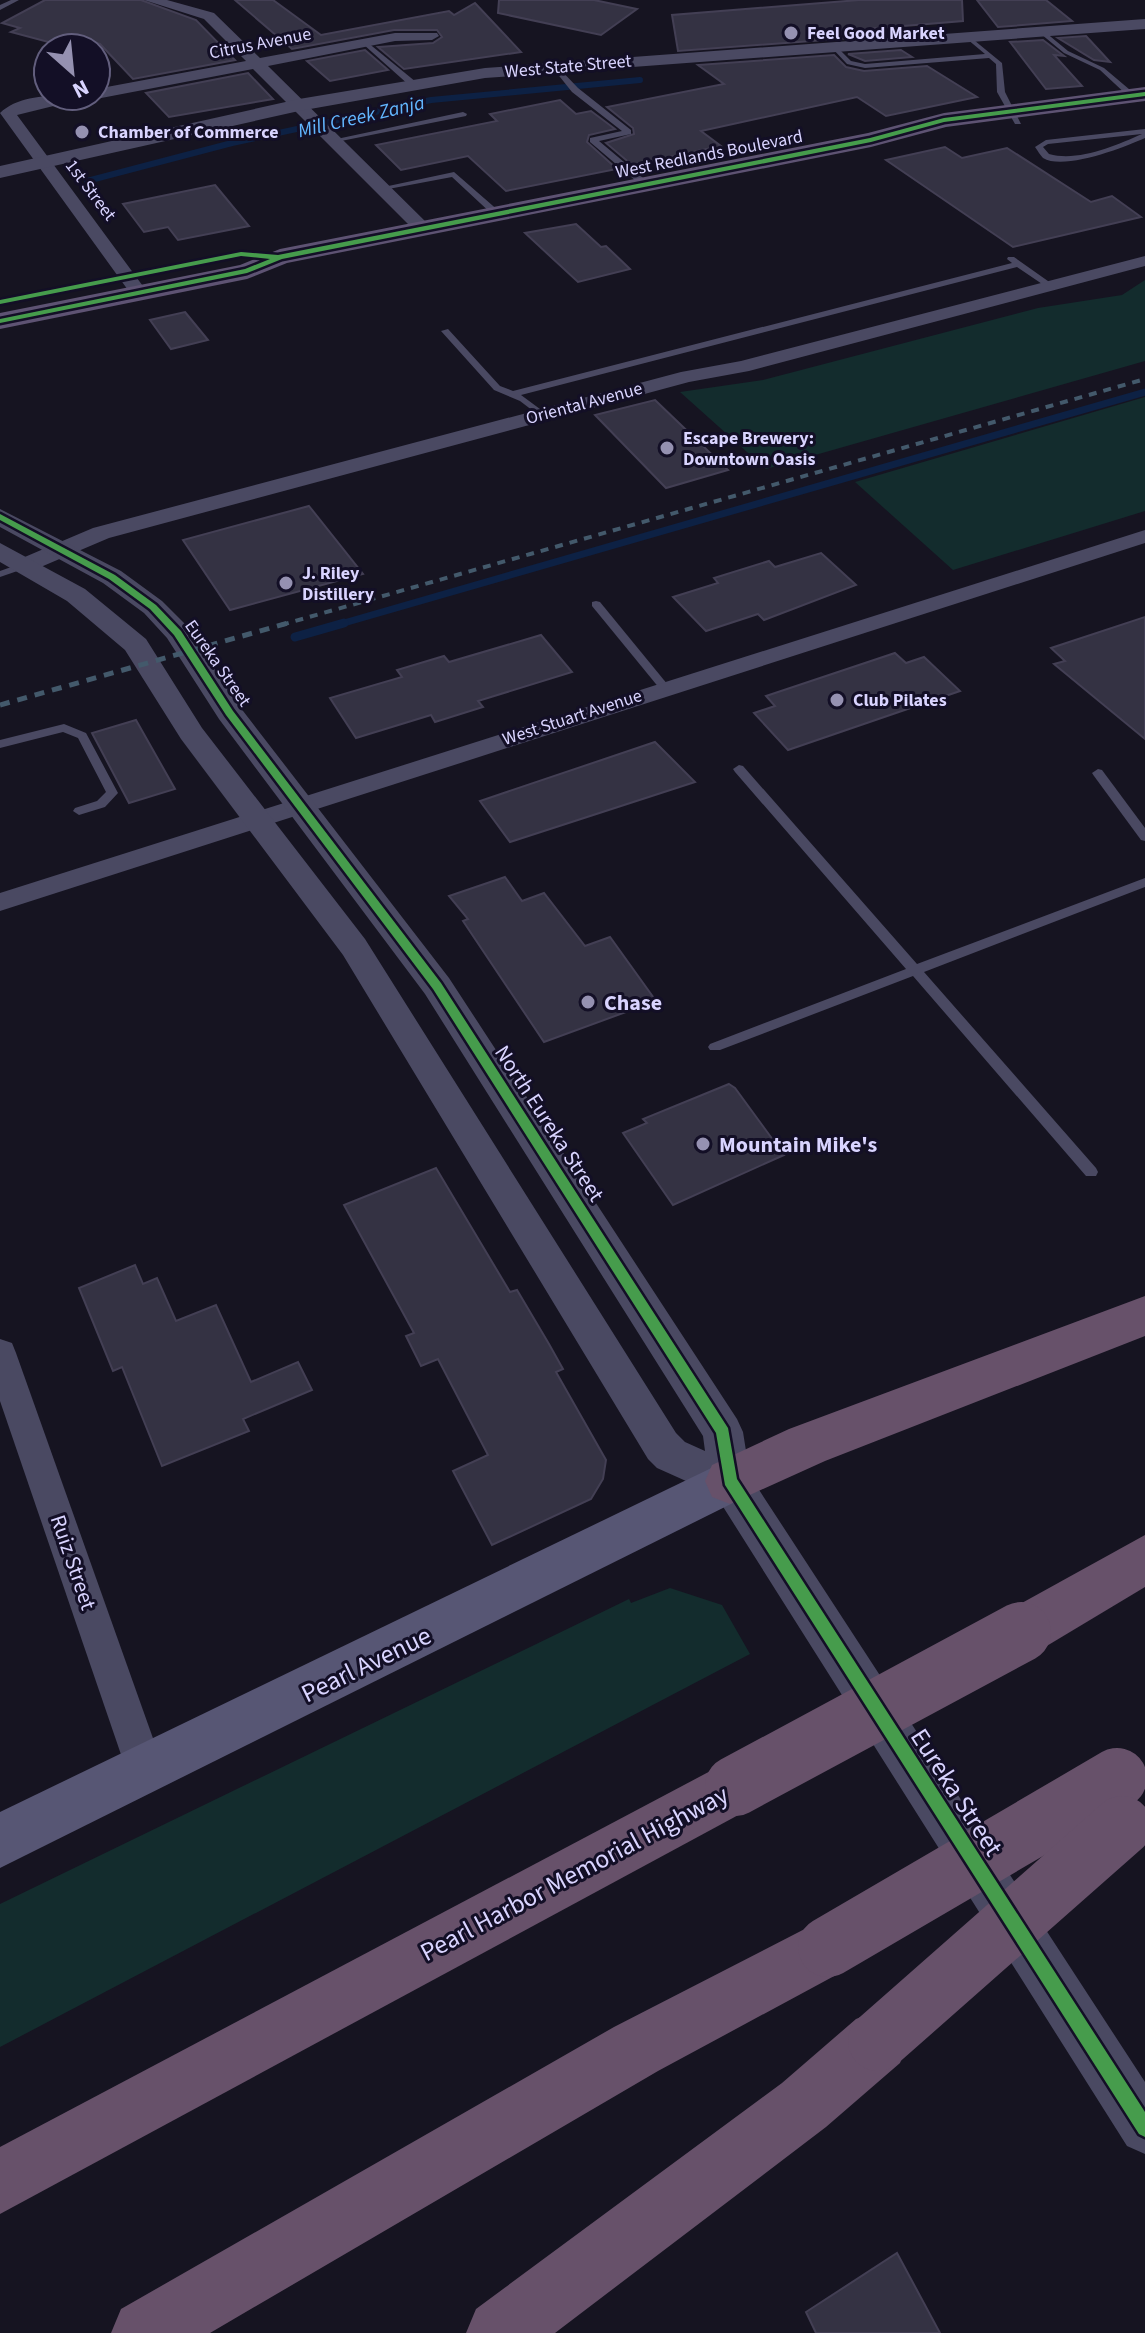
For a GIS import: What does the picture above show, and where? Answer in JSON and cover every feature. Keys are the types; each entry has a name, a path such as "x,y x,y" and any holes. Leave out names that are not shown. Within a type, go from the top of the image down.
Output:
{"highway":[{"path":"730,1481 807,1445 1145,1316"},
{"name":"Pearl Harbor Memorial Highway","path":"0,2182 1021,1632 1145,1559"},
{"path":"145,2333 636,2049 828,1947 1132,1793"},
{"path":"500,2333 804,2105 878,2041 1132,1793"}],"main road":[{"name":"West Redlands Boulevard","path":"0,302 247,271 280,257 871,140 1141,98"},
{"name":"West Redlands Boulevard","path":"0,321 133,284"},
{"name":"Pearl Avenue","path":"0,1841 146,1772 730,1481"}],"street":[{"path":"151,0 209,16 423,229"},
{"path":"1106,8 1140,28"},
{"name":"West State Street","path":"0,172 299,105 413,84 554,66 1140,28"},
{"name":"Citrus Avenue","path":"112,91 365,43 432,36"},
{"name":"1st Street","path":"32,104 8,113 133,284"},
{"name":"Oriental Avenue","path":"28,564 101,533 541,414 688,376 742,367 1145,261"},
{"name":"Eureka Street","path":"0,517 63,549 153,607 178,633 229,713 301,804"},
{"name":"West Stuart Avenue","path":"0,902 664,687 1145,536"},
{"path":"0,551 28,564 99,611 136,645 191,733 354,947 662,1446 671,1455 730,1481"},
{"name":"North Eureka Street","path":"301,804 437,986 723,1432 730,1481"},
{"name":"Ruiz Street","path":"3,1368 146,1772"},
{"name":"Eureka Street","path":"730,1481 1145,2128"}],"lane":[{"path":"0,8 16,0"},
{"path":"1043,33 1066,52 1102,69 1141,98"},
{"path":"969,38 999,63 1001,92 1013,116"},
{"path":"365,43 413,84"},
{"path":"835,48 849,63 865,66 991,56"},
{"path":"554,66 569,84 628,132 593,140 646,185"},
{"path":"325,130 463,114"},
{"path":"1145,133 1122,146 1058,159 1046,156 1039,147 1046,142 1145,133"},
{"path":"383,188 454,174 497,214"},
{"path":"1008,257 1051,286"},
{"path":"513,394 1018,264"},
{"path":"445,331 497,388 513,394 541,414"},
{"path":"0,574 28,564"},
{"path":"596,604 664,687"},
{"path":"0,744 64,728 82,736 112,793 101,804 79,811"},
{"path":"739,769 1091,1172"},
{"path":"1098,773 1145,837"},
{"path":"715,1047 1145,882"}],"green space":[{"path":"1145,280 1145,361 766,469 680,392 763,380 1038,308 1122,295"},
{"path":"1145,397 1145,511 953,570 855,482"},
{"path":"670,1588 722,1605 750,1654 0,2047 0,1904 629,1599 631,1603"}],"building":[{"path":"45,0 141,0 196,20 235,60 133,79 112,57 112,32 32,32 32,38 11,32 20,28 2,23"},
{"path":"235,0 273,0 321,35 449,11 454,15 475,3 521,52 404,69 378,47 433,43 442,37 437,30 394,30 292,49"},
{"path":"499,0 594,0 637,9 601,35 498,13"},
{"path":"859,0 962,0 963,21 867,29 878,36 678,51 672,15"},
{"path":"977,0 1046,0 1072,21 998,27"},
{"path":"1086,36 1110,62 1094,60 1058,38"},
{"path":"1043,40 1064,56 1054,55 1082,86 1046,89 1010,42"},
{"path":"365,50 388,70 330,81 307,61"},
{"path":"901,50 912,57 865,61 848,54"},
{"path":"834,55 846,67 864,71 927,66 977,97 886,116 857,97 701,131 721,146 632,165 606,143 634,134 633,128 607,107 724,84 698,65"},
{"path":"248,73 273,99 169,117 146,93"},
{"path":"560,100 576,114 591,111 615,129 589,135 587,142 617,169 506,191 468,156 401,170 376,145 497,121 490,114"},
{"path":"945,147 962,158 1007,148 1091,202 1112,196 1141,217 1013,247 886,160"},
{"path":"215,185 249,226 178,240 168,227 144,232 123,204"},
{"path":"576,224 630,269 578,282 525,233"},
{"path":"185,312 208,340 171,349 150,320"},
{"name":"Escape Brewery: Downtown Oasis","path":"655,400 728,470 666,488 595,415"},
{"path":"309,506 363,574 230,610 183,540"},
{"path":"821,553 856,585 764,620 758,614 706,631 673,597 718,583 714,578 769,561 775,567"},
{"path":"1145,617 1145,739 1054,664 1065,661 1051,648"},
{"path":"541,635 572,672 478,701 483,707 435,722 431,715 356,738 330,698 402,677 397,670 444,656 449,662"},
{"path":"895,653 906,663 924,657 960,691 788,750 754,713 775,706 766,696"},
{"path":"136,720 175,789 129,803 92,733"},
{"path":"655,742 695,782 510,842 480,801"},
{"path":"505,877 522,901 544,893 585,946 610,937 656,1001 544,1042 463,921 468,919 449,896"},
{"name":"Mountain Mike's","path":"729,1084 784,1155 673,1205 623,1133 647,1123 643,1119"},
{"path":"436,1168 510,1292 517,1290 549,1344 563,1369 556,1372 606,1460 603,1479 591,1499 492,1545 453,1471 488,1455 438,1359 421,1366 406,1336 414,1333 344,1205"},
{"path":"135,1265 143,1284 157,1278 176,1321 216,1305 251,1382 298,1362 312,1390 243,1419 249,1431 162,1466 122,1367 113,1371 79,1288"},
{"path":"897,2253 940,2333 816,2333 806,2312"}],"waterway":[{"name":"Mill Creek Zanja","path":"87,181 232,143 431,100 640,80"},
{"path":"337,625 1145,392"},
{"path":"337,625 344,623"},
{"path":"295,637 337,625"}],"railway":[{"path":"281,625 1145,379"},
{"path":"0,705 288,623"}],"cycle path":[{"path":"0,321 247,271 280,257 871,140 944,120 1145,94"},
{"path":"0,302 241,254 276,257"},
{"path":"0,517 112,577 153,607 178,633 229,713 437,986 723,1432 730,1481 1145,2128"}],"place":[{"name":"Feel Good Market","path":"791,33"},
{"name":"Chamber of Commerce","path":"82,132"},
{"name":"Escape Brewery: Downtown Oasis","path":"667,448"},
{"name":"J. Riley Distillery","path":"286,583"},
{"name":"Club Pilates","path":"837,700"},
{"name":"Chase","path":"588,1002"},
{"name":"Mountain Mike's","path":"703,1144"}]}
